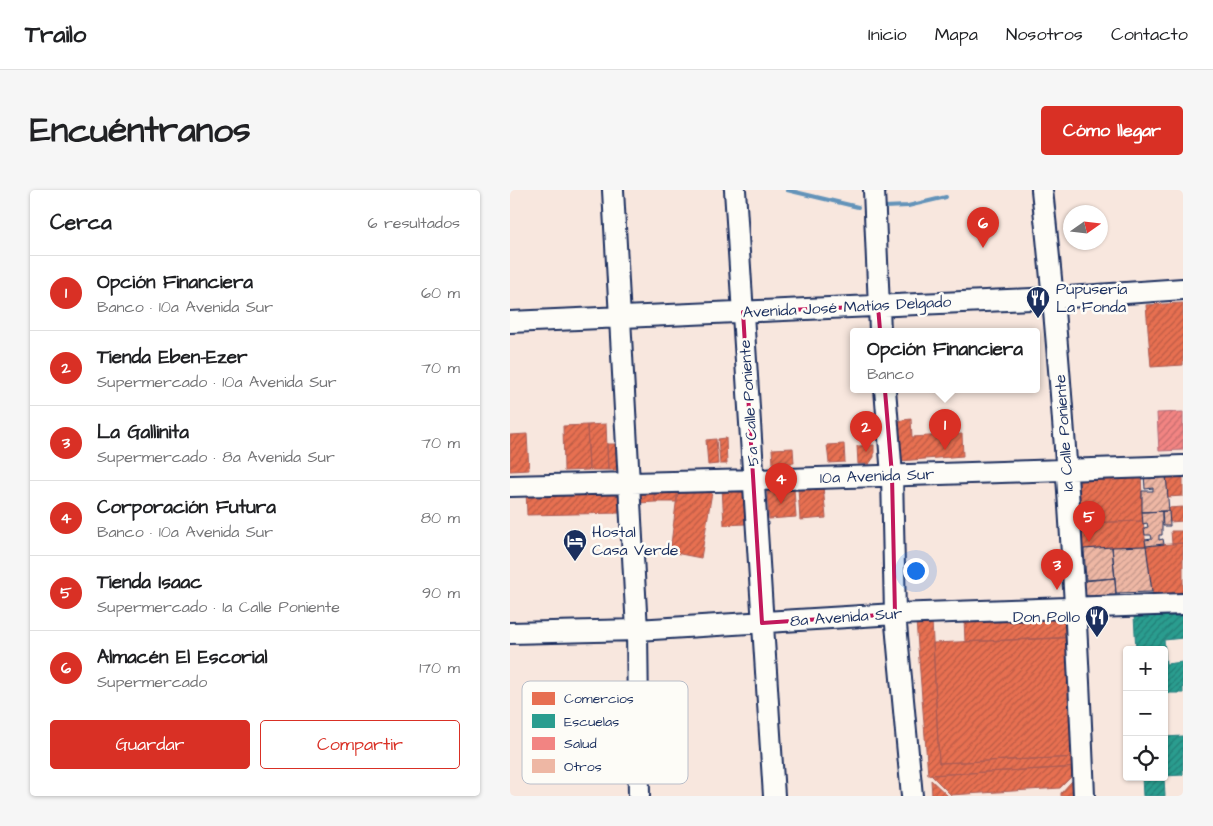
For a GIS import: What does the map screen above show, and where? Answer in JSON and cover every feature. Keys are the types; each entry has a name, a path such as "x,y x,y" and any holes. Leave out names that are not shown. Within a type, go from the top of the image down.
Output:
{"street":[{"path":"613,190 630,483 638,681"},
{"name":"5a Calle Poniente","path":"735,190 774,796"},
{"path":"874,190 880,328"},
{"name":"1a Calle Poniente","path":"1042,190 1054,298 1077,606 1084,796"},
{"name":"Avenida José Matías Delgado","path":"510,322 1054,298 1183,289"},
{"path":"885,393 892,475 895,614 912,796"},
{"name":"10a Avenida Sur","path":"510,486 1183,466"},
{"name":"8a Avenida Sur","path":"510,633 637,630 895,614 1077,606 1183,604"}],"highlighted area":[{"path":"878,306 892,475 895,614 762,623 743,312"}],"building: Comercios":[{"path":"1183,303 1183,365 1151,367 1146,305"},
{"path":"911,419 912,437 962,434 963,456 899,461 896,421"},
{"path":"606,424 608,470 589,470 587,425"},
{"path":"587,425 589,470 564,471 563,426"},
{"path":"527,434 529,470 510,471 510,435"},
{"path":"726,438 727,464 720,464 718,439"},
{"path":"716,439 718,464 708,465 706,440"},
{"path":"607,444 619,444 620,470 608,470"},
{"path":"844,444 845,462 829,463 827,445"},
{"path":"874,445 874,457 869,464 858,464 857,446"},
{"path":"793,448 794,463 773,464 772,449"},
{"path":"1141,474 1143,521 1081,523 1079,476"},
{"path":"1183,475 1183,496 1167,497 1166,476"},
{"path":"713,486 701,558 670,552 678,488"},
{"path":"738,486 743,490 745,524 724,525 722,487"},
{"path":"823,486 826,518 800,520 798,488"},
{"path":"619,487 620,513 527,515 526,489"},
{"path":"654,488 678,488 677,502 655,502"},
{"path":"654,488 655,502 639,503 639,489"},
{"path":"794,489 796,517 769,519 767,491"},
{"path":"1183,507 1183,521 1170,522 1168,508"},
{"path":"1143,521 1146,546 1082,549 1081,523"},
{"path":"1171,531 1183,531 1183,543 1172,544"},
{"path":"1183,543 1183,594 1153,595 1146,546"},
{"path":"1064,615 1065,638 965,642 964,619"},
{"path":"932,620 939,763 1080,757 1081,767 928,775 916,621"},
{"path":"1075,637 1080,757 939,763 933,643"},
{"path":"1081,767 1060,788 951,795 931,775"},
{"path":"1081,771 1082,796 1061,796 1061,793"},
{"path":"931,780 948,796 932,796"}],"building: Escuelas":[{"path":"1134,616 1183,616 1183,638 1164,640 1164,646 1136,646"},
{"path":"1183,662 1183,693 1168,693 1168,664"},
{"path":"1183,736 1183,775 1168,776 1168,737"},
{"path":"1142,781 1164,781 1165,796 1143,796"}],"building: Salud":[{"path":"1183,412 1183,450 1159,451 1157,413"}],"building: Otros":[{"path":"1144,474 1166,474 1169,511 1142,512 1142,491 1153,491 1153,488 1145,489"},
{"path":"1162,511 1169,511 1170,526 1163,526"},
{"path":"1162,511 1162,535 1159,535 1159,540 1163,539 1164,544 1146,546 1145,540 1152,539 1151,535 1145,535 1144,528 1148,527 1147,523 1143,524 1142,512"},
{"path":"1146,546 1152,592 1116,593 1112,547"},
{"path":"1112,547 1115,578 1086,580 1084,549"},
{"path":"1115,578 1116,596 1087,596 1084,594 1084,581"}],"waterway":[{"path":"787,190 858,207"},
{"path":"884,207 908,206 946,197"}],"place":[{"name":"Almacén El Escorial","path":"983,248"},
{"name":"Pupusería La Fonda","path":"1038,319"},
{"name":"Opción Financiera","path":"945,450"},
{"name":"Tienda Eben-Ezer","path":"866,452"},
{"name":"Corporación Futura","path":"781,504"},
{"name":"Tienda Isaac","path":"1089,542"},
{"name":"Hostal Casa Verde","path":"575,562"},
{"name":"La Gallinita","path":"1057,590"},
{"name":"Don Pollo","path":"1097,638"}]}
